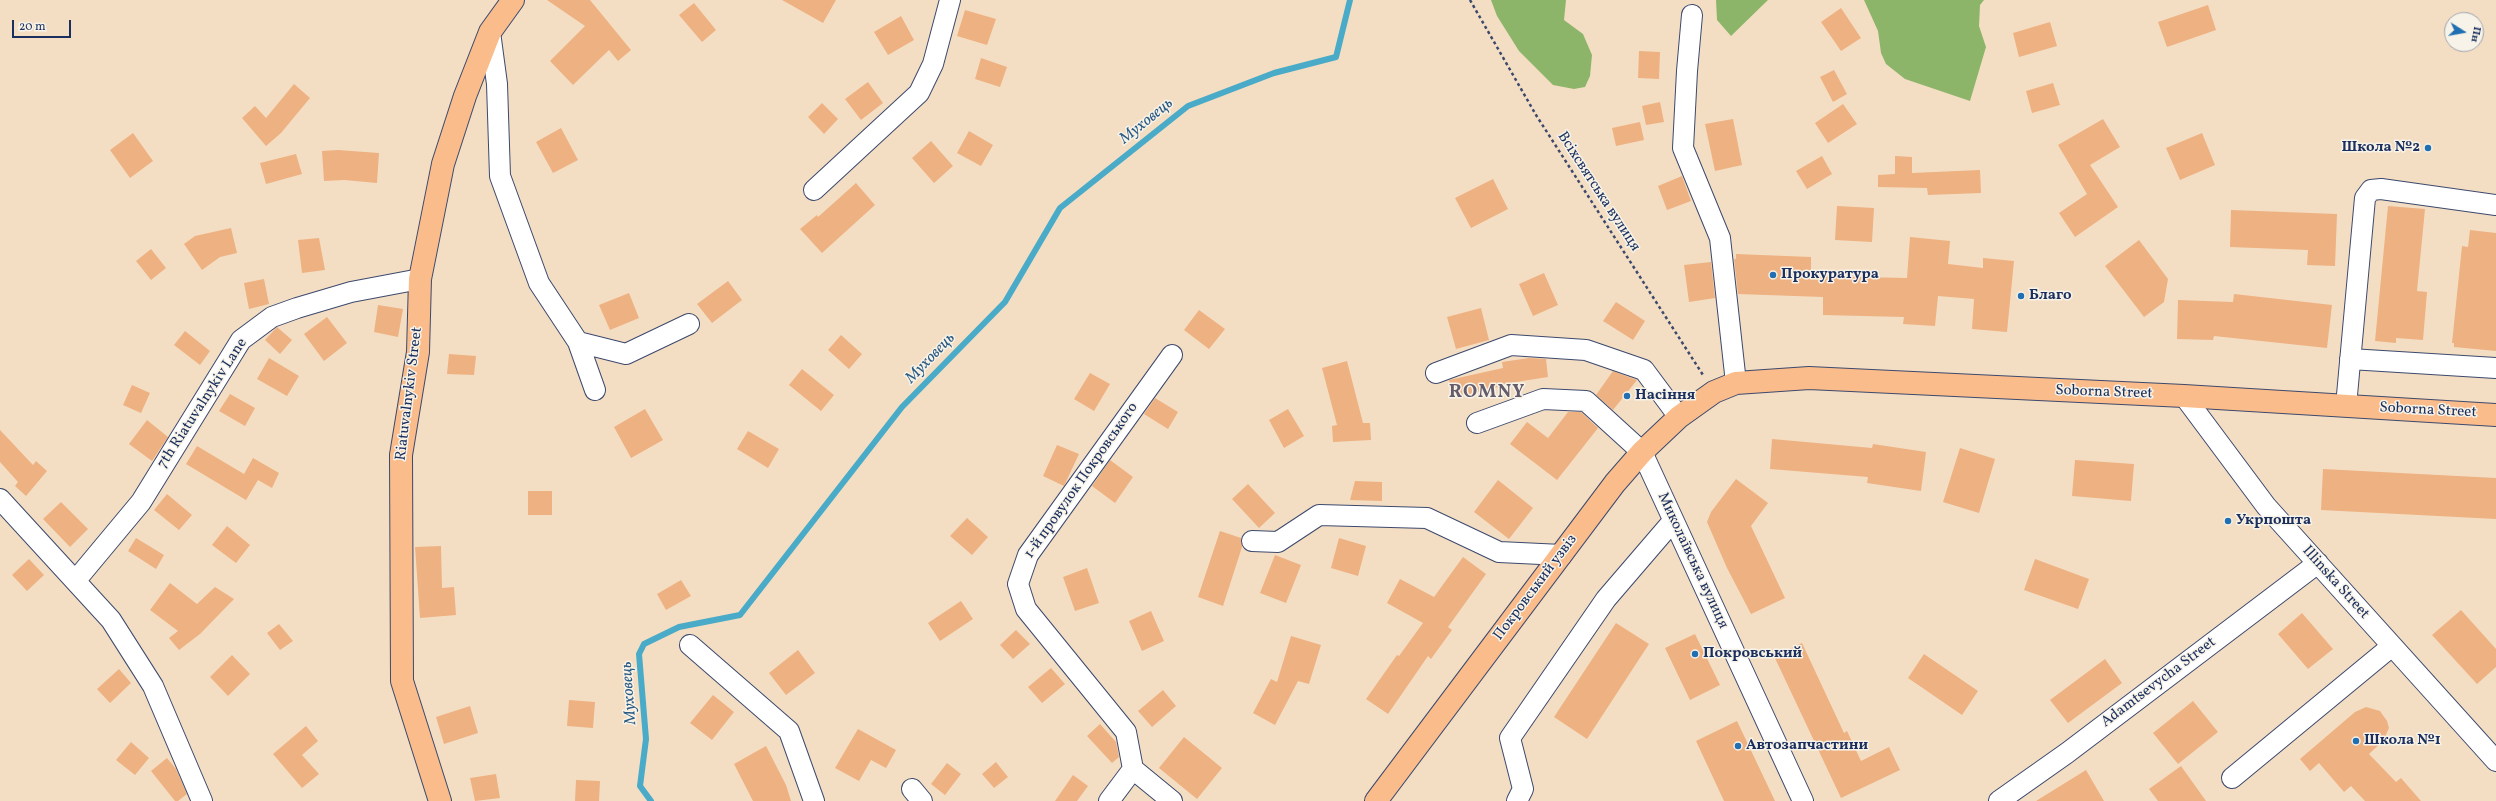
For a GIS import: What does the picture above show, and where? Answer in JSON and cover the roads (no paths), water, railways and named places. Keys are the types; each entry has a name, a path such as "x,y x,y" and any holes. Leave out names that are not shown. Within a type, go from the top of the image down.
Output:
{"main road":[{"name":"Riatuvalnykiv Street","path":"440,801 402,681 401,455 418,352 420,279 442,164 464,96 490,32 513,0"},
{"name":"Soborna Street","path":"1714,392 1736,383 1809,378 2184,396 2496,415"},
{"name":"Покровський узвіз","path":"1376,801 1615,483 1642,452 1679,416 1714,392"}],"street":[{"path":"814,190 919,93 933,64 950,0"},
{"path":"1692,16 1687,70 1683,148 1720,238 1736,383"},
{"path":"490,32 497,84 500,176 539,283 578,342 595,390"},
{"path":"2346,406 2365,198 2371,190 2381,189 2496,205"},
{"name":"7th Riatuvalnykiv Lane","path":"76,580 141,502 241,340 272,317 297,308 351,292 420,279"},
{"path":"578,342 626,354 689,324"},
{"path":"1436,373 1511,344 1586,350 1644,370 1679,416"},
{"name":"1-й провулок Покровського","path":"1133,769 1126,732 1026,609 1018,584 1028,555 1172,355"},
{"path":"2350,359 2496,368"},
{"name":"Illinska Street","path":"2184,396 2266,506 2496,761"},
{"path":"1477,422 1542,399 1586,401 1642,452"},
{"name":"Миколаївська вулиця","path":"1642,452 1803,801"},
{"path":"0,499 76,580 111,620 153,686 202,801"},
{"path":"1252,541 1278,542 1319,515 1427,518 1499,552 1562,555"},
{"path":"1517,801 1523,790 1510,738 1606,599 1673,521"},
{"name":"Adamtsevycha Street","path":"1999,801 2073,748 2318,563"},
{"path":"690,645 788,731 814,801"},
{"path":"2232,778 2392,646"},
{"path":"1109,801 1133,769 1172,801"}],"waterway":[{"name":"Муховець","path":"651,801 640,786 646,739 639,654 644,644 679,627 740,615 902,407 1005,302 1060,208 1188,106 1274,73 1336,57 1350,0"}],"place":[{"name":"Школа №2","path":"2428,148"},
{"name":"Прокуратура","path":"1773,275"},
{"name":"Благо","path":"2021,296"},
{"name":"Насіння","path":"1627,396"},
{"name":"Укрпошта","path":"2228,521"},
{"name":"Покровський","path":"1695,654"},
{"name":"Школа №1","path":"2356,741"},
{"name":"Автозапчастини","path":"1738,746"}],"district":[{"name":"ROMNY","path":"1487,394"}]}
